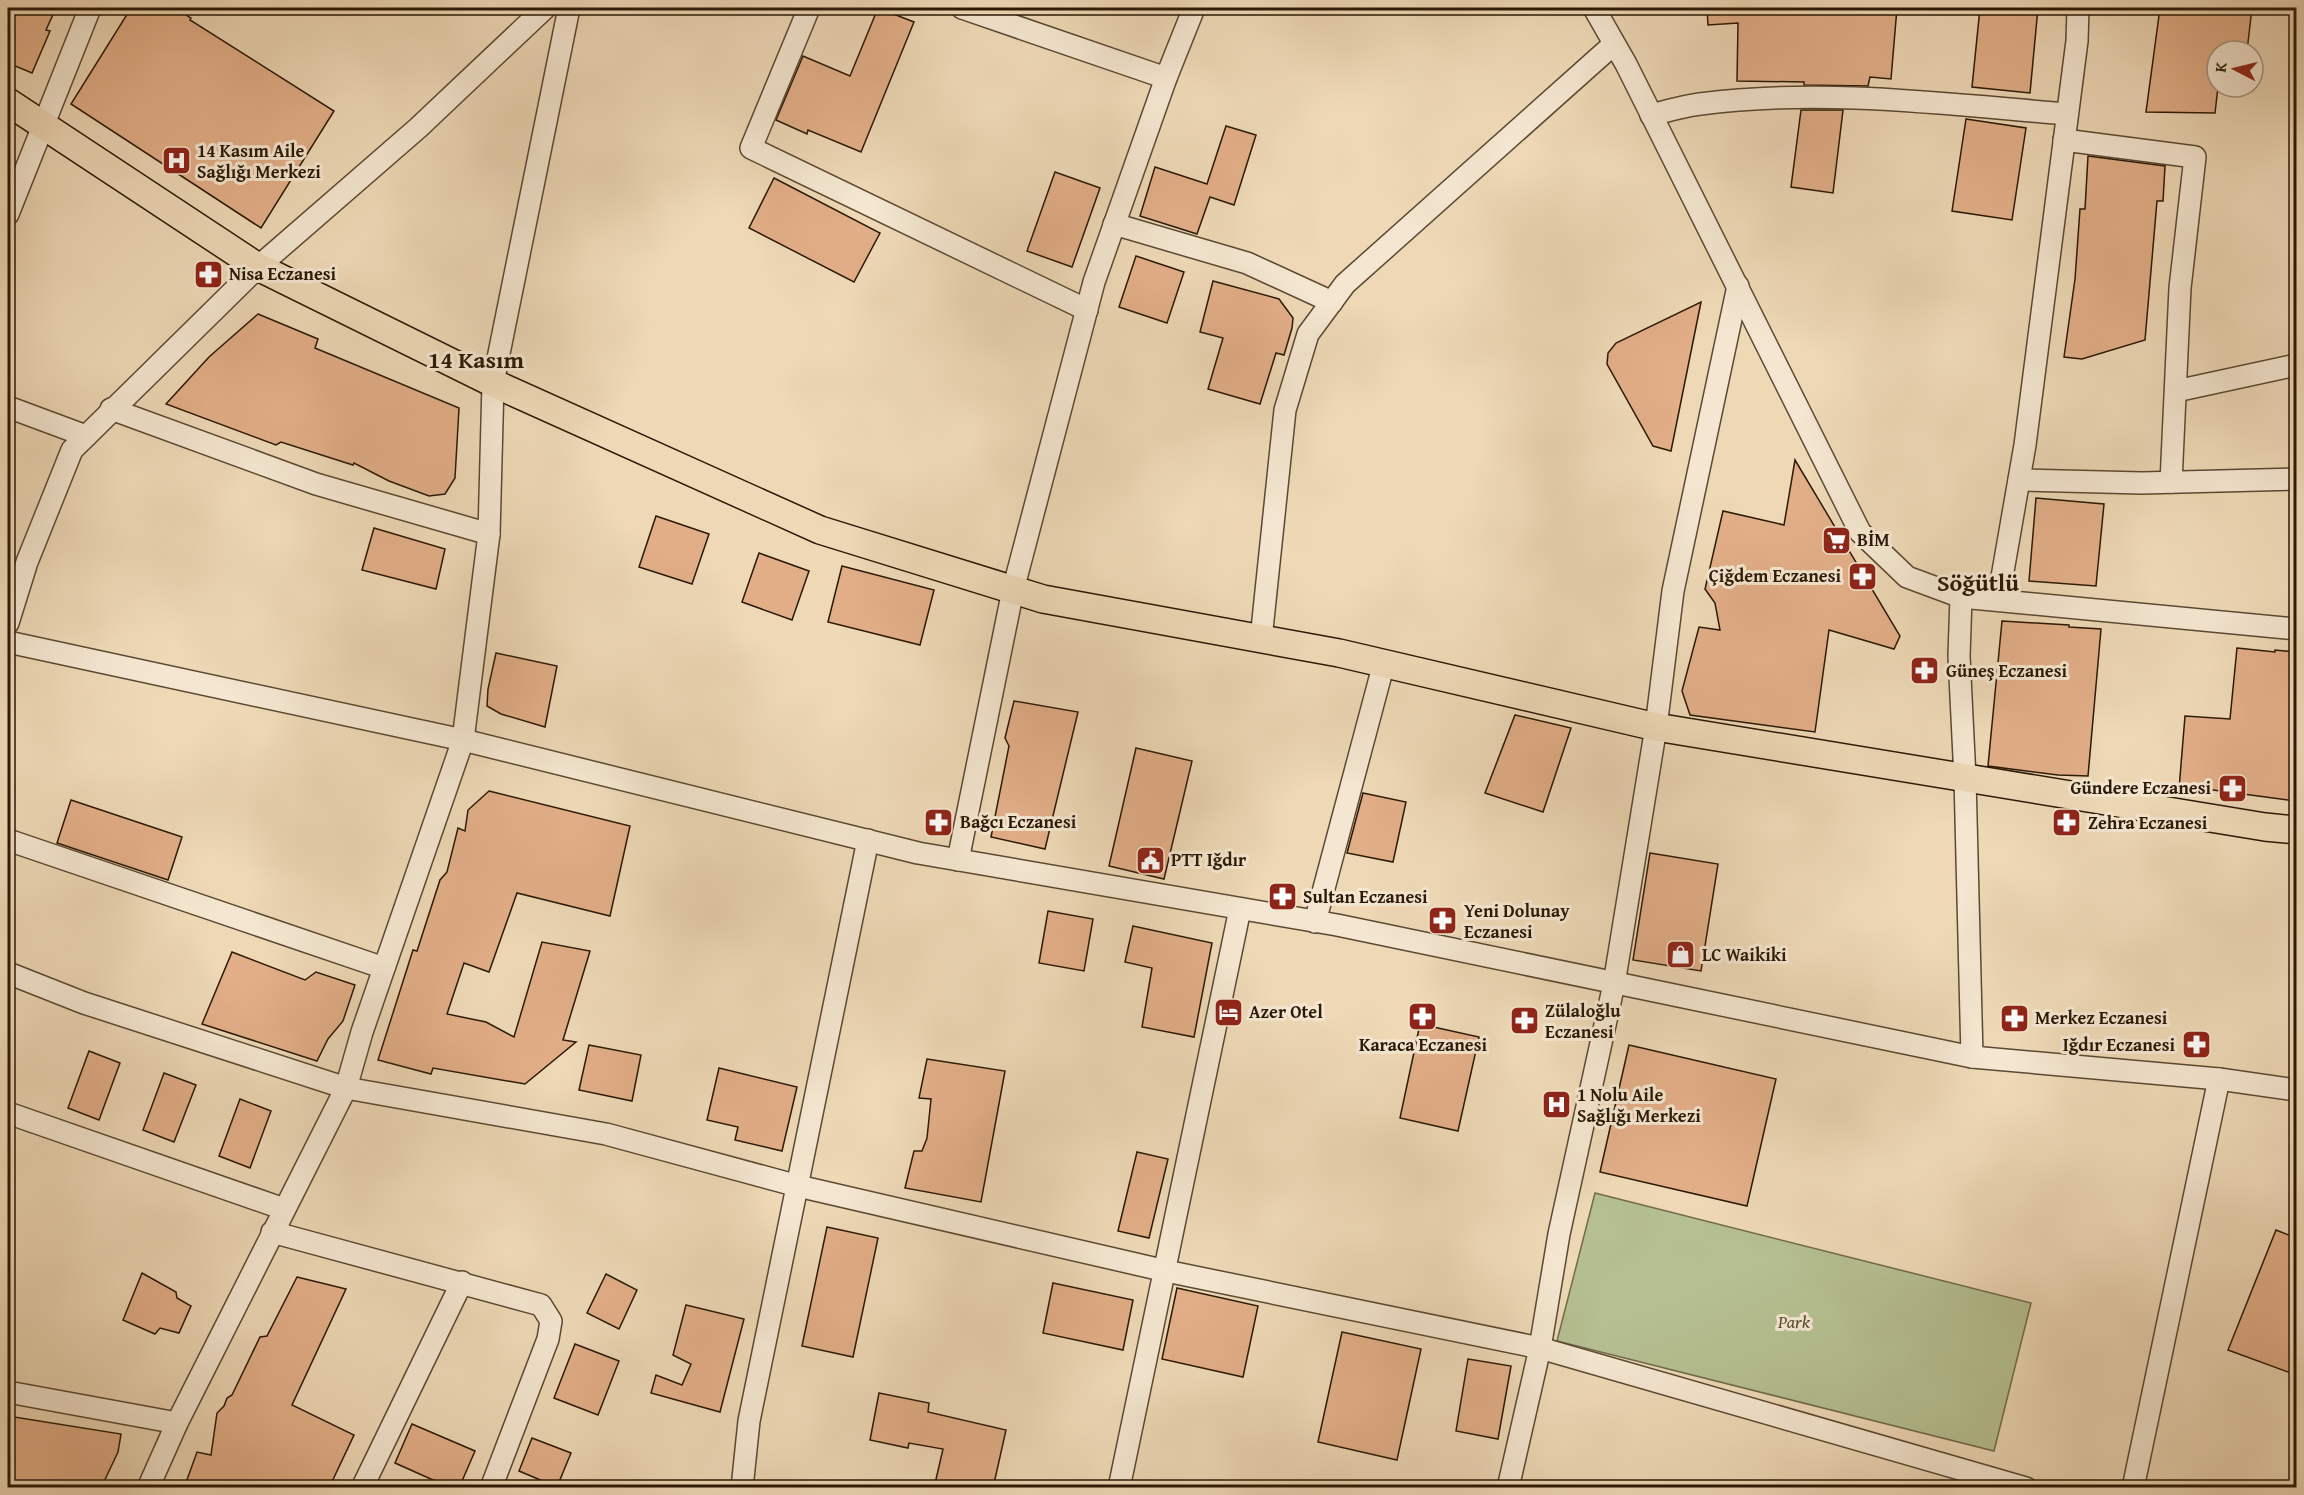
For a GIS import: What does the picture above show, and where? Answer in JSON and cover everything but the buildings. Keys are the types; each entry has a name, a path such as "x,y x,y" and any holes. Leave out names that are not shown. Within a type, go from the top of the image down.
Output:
{"main road":[{"path":"8,102 258,267 493,383 820,530 1043,599 1384,663 1656,727 2265,827 2296,830"}],"street":[{"path":"8,214 90,8"},
{"path":"8,623 27,562 72,450 111,409 258,267 418,128 545,8"},
{"path":"148,1488 177,1423 346,1088 362,1032 463,740 489,534 493,383 569,8"},
{"path":"809,8 751,148 1087,310"},
{"path":"962,8 1166,78"},
{"path":"958,860 1013,590 1087,310 1114,224 1166,78 1194,8"},
{"path":"1594,8 1738,286 1860,532 1907,577 1961,597 2296,629"},
{"path":"1998,600 2019,480 2077,41 2078,8"},
{"path":"1261,639 1285,410 1308,334 1345,284 1614,44"},
{"path":"1651,115 1699,104 1773,98 1863,97 2067,114"},
{"path":"2064,140 2195,157 2180,288 2171,482"},
{"path":"1114,224 1247,263 1332,302"},
{"path":"1508,1488 1540,1348 1559,1234 1614,984 1656,727 1673,591 1738,286"},
{"path":"2176,391 2296,365"},
{"path":"8,407 86,436"},
{"path":"111,409 316,484 489,534"},
{"path":"2019,480 2171,482 2296,479"},
{"path":"1961,597 1959,656 1965,778 1972,1057"},
{"path":"8,642 463,740 918,853 1315,922 1972,1057 2219,1079 2296,1090"},
{"path":"1315,922 1384,663"},
{"path":"8,840 384,968"},
{"path":"742,1488 749,1421 868,840"},
{"path":"1119,1488 1240,909"},
{"path":"8,973 84,1003 346,1088 606,1134 798,1186 1166,1271 1540,1348 2026,1488"},
{"path":"2133,1488 2219,1079"},
{"path":"8,1113 284,1209"},
{"path":"272,1232 541,1305 551,1322 548,1339 491,1488"},
{"path":"362,1488 462,1282"},
{"path":"8,1392 177,1423"}],"green space":[{"name":"Park","path":"1595,1193 2031,1303 1994,1451 1557,1341"}],"place":[{"name":"14 Kasım Aile Sağlığı Merkezi","path":"176,161"},
{"name":"Nisa Eczanesi","path":"208,274"},
{"name":"BİM","path":"1836,540"},
{"name":"Çiğdem Eczanesi","path":"1862,576"},
{"name":"Güneş Eczanesi","path":"1925,671"},
{"name":"Gündere Eczanesi","path":"2232,788"},
{"name":"Bağcı Eczanesi","path":"939,822"},
{"name":"Zehra Eczanesi","path":"2067,823"},
{"name":"PTT Iğdır","path":"1150,860"},
{"name":"Sultan Eczanesi","path":"1282,897"},
{"name":"Yeni Dolunay Eczanesi","path":"1443,921"},
{"name":"LC Waikiki","path":"1681,955"},
{"name":"Azer Otel","path":"1228,1012"},
{"name":"Karaca Eczanesi","path":"1423,1016"},
{"name":"Merkez Eczanesi","path":"2014,1018"},
{"name":"Zülaloğlu Eczanesi","path":"1524,1021"},
{"name":"Iğdır Eczanesi","path":"2196,1045"},
{"name":"1 Nolu Aile Sağlığı Merkezi","path":"1556,1105"}],"district":[{"name":"14 Kasım","path":"476,360"},
{"name":"Söğütlü","path":"1978,583"}]}
